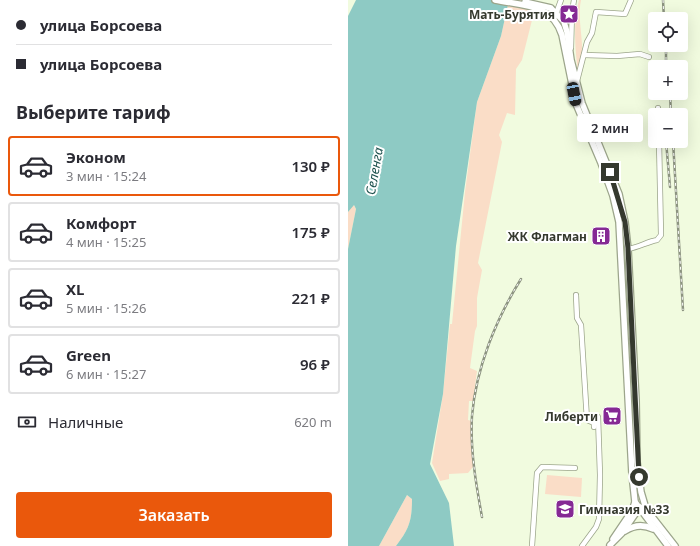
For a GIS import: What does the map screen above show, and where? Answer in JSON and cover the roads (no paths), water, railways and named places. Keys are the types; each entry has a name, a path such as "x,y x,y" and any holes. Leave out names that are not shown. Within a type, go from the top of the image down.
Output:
{"main road":[{"path":"495,0 551,8 557,10 564,22 571,60 585,112 606,160 618,194 625,222 628,248 636,400 635,462 641,492 646,509 675,546"},
{"path":"513,0 540,7 554,19 559,26 576,104 613,196 619,222 638,506 655,532 668,546"},
{"path":"621,249 628,248"},
{"path":"610,546 620,535 638,506 641,492"},
{"path":"638,506 646,509"},
{"path":"610,546 632,511 638,506"},
{"path":"620,535 634,526 640,525 645,526 655,532"}],"street":[{"path":"554,19 561,0"},
{"path":"571,60 572,12 574,0"},
{"path":"577,80 587,42 592,33 596,12 625,14 631,0"},
{"path":"584,55 617,56 640,54 649,57"},
{"path":"628,248 637,247 645,242 658,240 662,235 659,148"},
{"path":"576,295 577,318 581,325 587,420 594,423 594,427"},
{"path":"582,546 596,528 599,519 600,475 598,417"},
{"path":"532,546 537,473 542,467 575,468"}],"water":[{"name":"Селенга","path":"356,0 509,0 501,36 477,102 456,246 443,394 430,464 449,503 454,546 396,546 404,535 409,524 412,499 407,495 379,546 348,546 348,249 356,209 354,205 348,212 348,16"}],"railway":[{"path":"663,0 664,12"},
{"path":"666,52 666,60"},
{"path":"670,100 671,108"},
{"path":"667,148 670,187"},
{"path":"673,148 683,310"},
{"path":"482,517 473,454 472,416 474,398 489,344 503,311 521,279"}],"place":[{"name":"Мать-Бурятия","path":"569,14"},
{"name":"ЖК Флагман","path":"601,236"},
{"name":"Либерти","path":"612,416"},
{"name":"Гимназия №33","path":"565,509"}]}
